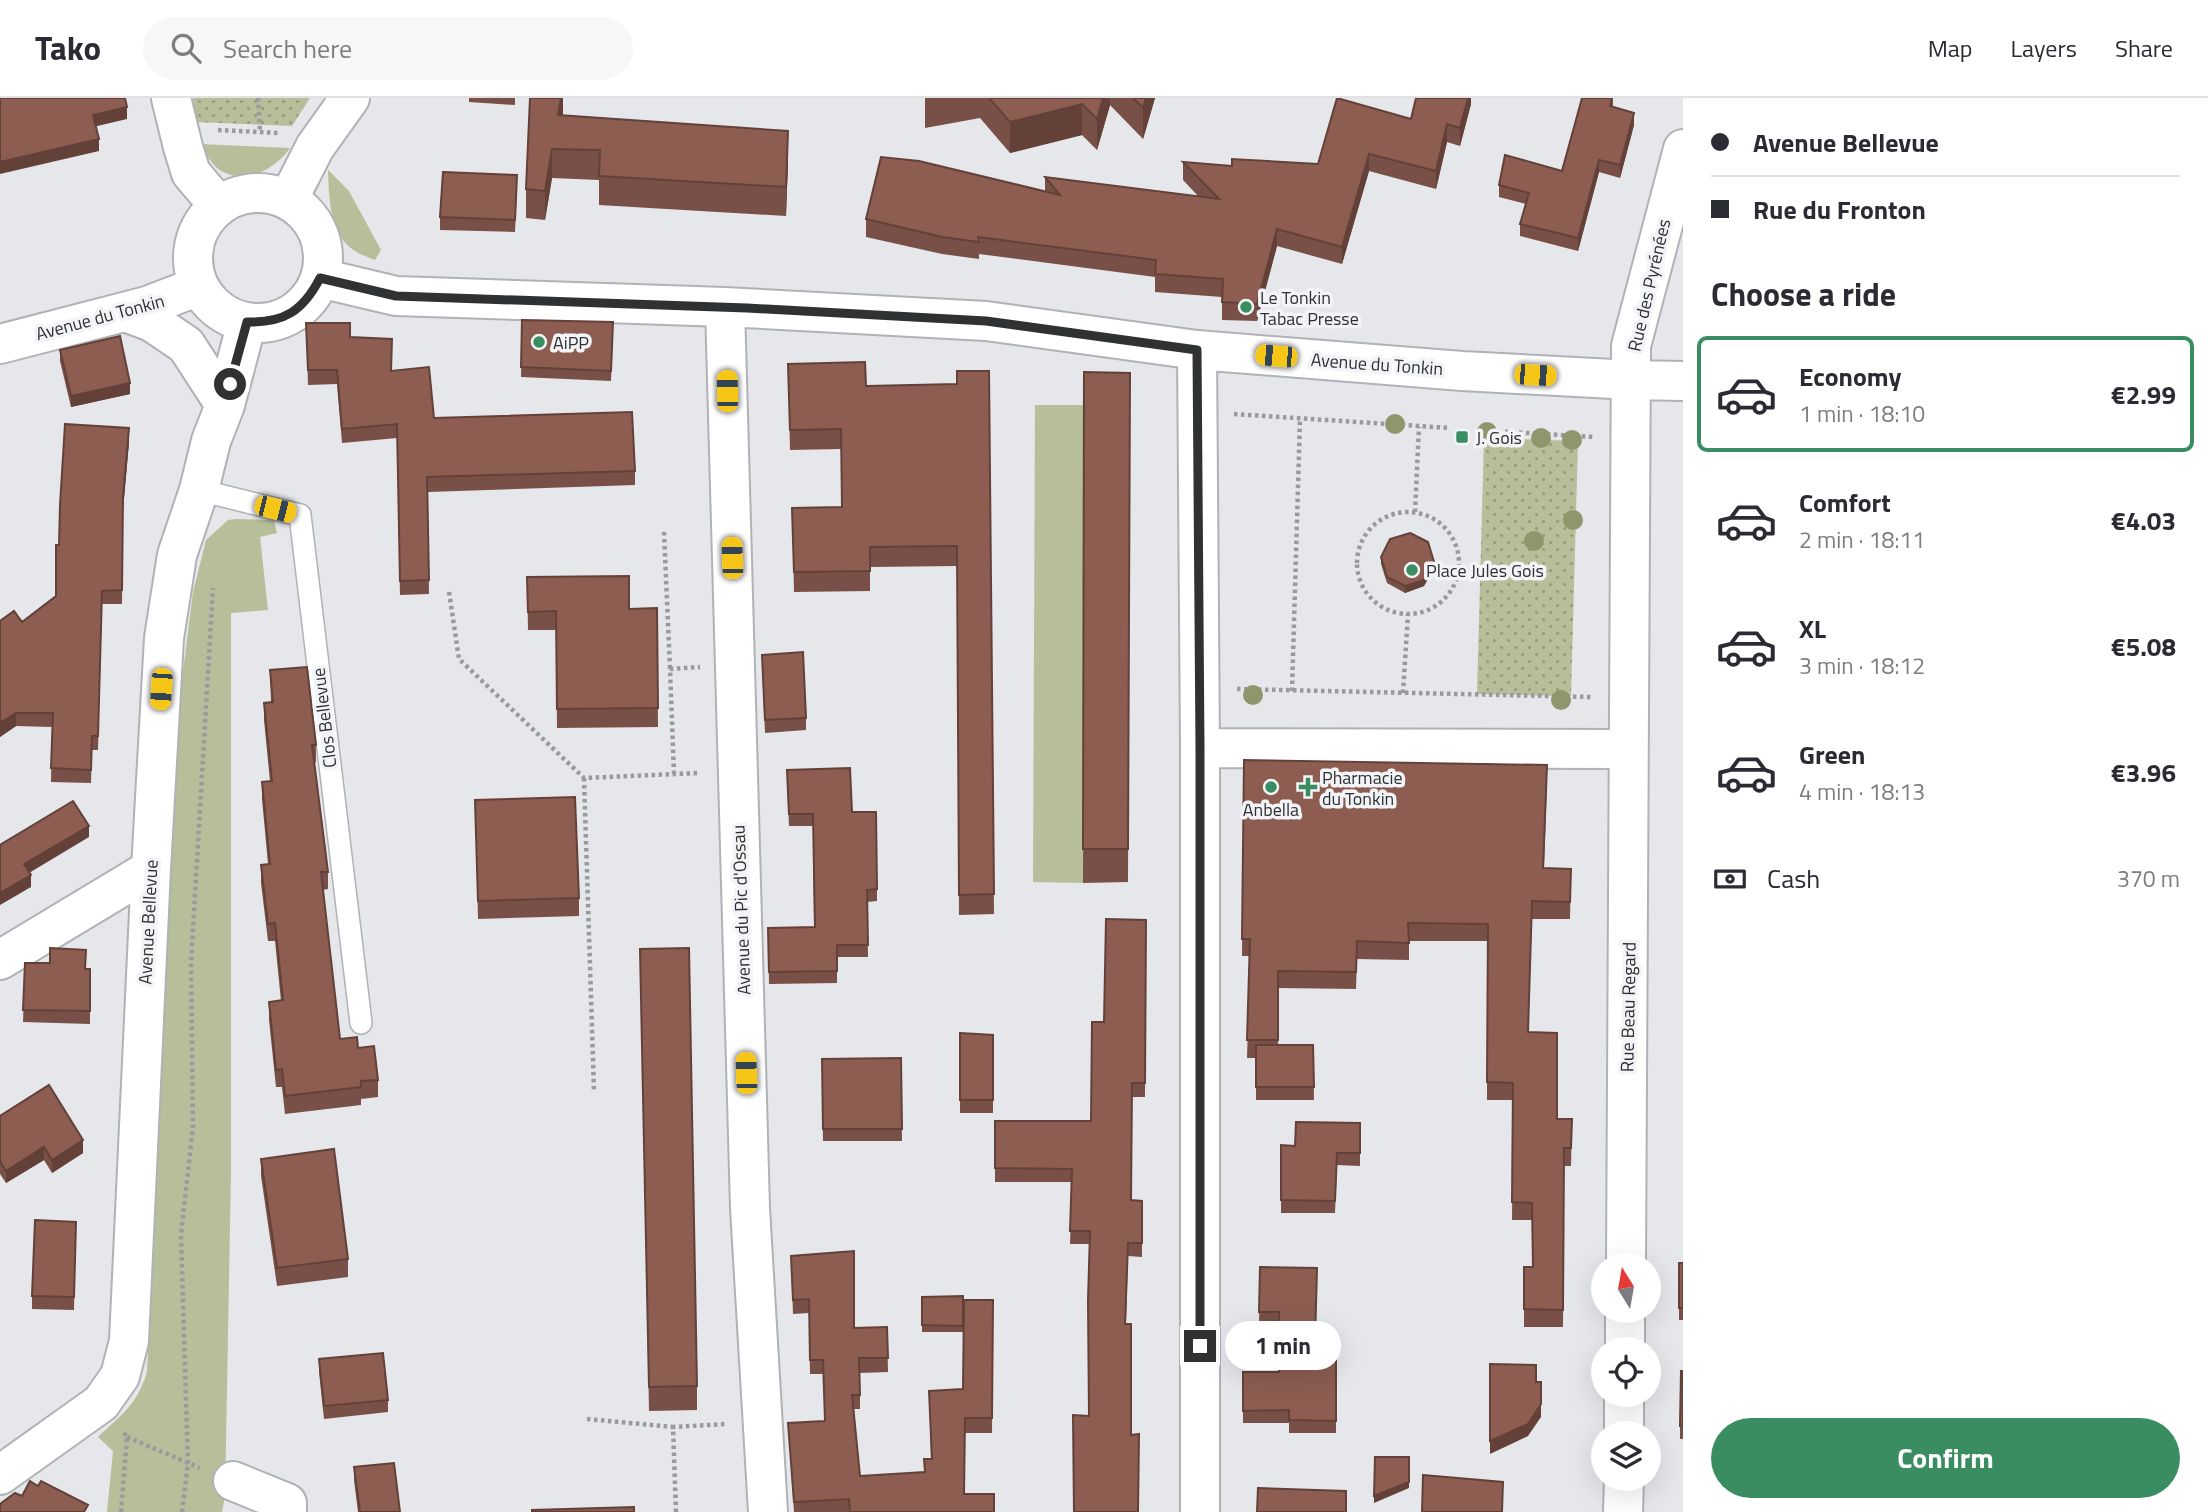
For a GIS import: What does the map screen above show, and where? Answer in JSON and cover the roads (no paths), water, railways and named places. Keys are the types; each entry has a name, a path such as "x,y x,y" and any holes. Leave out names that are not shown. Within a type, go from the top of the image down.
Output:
{"street":[{"path":"171,98 191,173 219,206"},
{"path":"288,200 315,147 350,98"},
{"name":"Rue des Pyrénées","path":"1632,380 1631,345 1683,149"},
{"path":"253,193 271,194 288,200 303,211 315,225 322,251 320,278 312,294 299,308 283,318 265,323 247,322 227,315 211,303 199,286 193,265 194,243 203,222 219,206 234,197 253,193"},
{"name":"Avenue du Tonkin","path":"320,278 396,296 725,307 986,321 1197,350 1462,371 1683,381"},
{"name":"Avenue du Tonkin","path":"0,344 147,306 199,286"},
{"name":"Avenue du Pic d'Ossau","path":"725,307 750,1208 768,1512"},
{"path":"125,312 152,322 186,345 225,405"},
{"name":"Avenue Bellevue","path":"0,1475 101,1403 120,1376 129,1341 150,869 164,638 177,555 199,490 211,441 225,405 247,322"},
{"path":"1197,350 1200,1512"},
{"path":"1200,748 1628,749 1632,380"},
{"name":"Rue Beau Regard","path":"1626,1253 1628,749"},
{"path":"0,960 150,869"},
{"path":"233,1481 287,1503 287,1512"},
{"path":"1623,1491 1623,1512"}],"lane":[{"name":"Clos Bellevue","path":"199,490 300,515 360,1023"}],"place":[{"name":"Le Tonkin Tabac Presse","path":"1246,307"},
{"name":"AiPP","path":"539,342"},
{"name":"J. Gois","path":"1462,437"},
{"name":"Place Jules Gois","path":"1412,570"},
{"name":"Anbella","path":"1271,787"},
{"name":"Pharmacie du Tonkin","path":"1308,787"}]}
